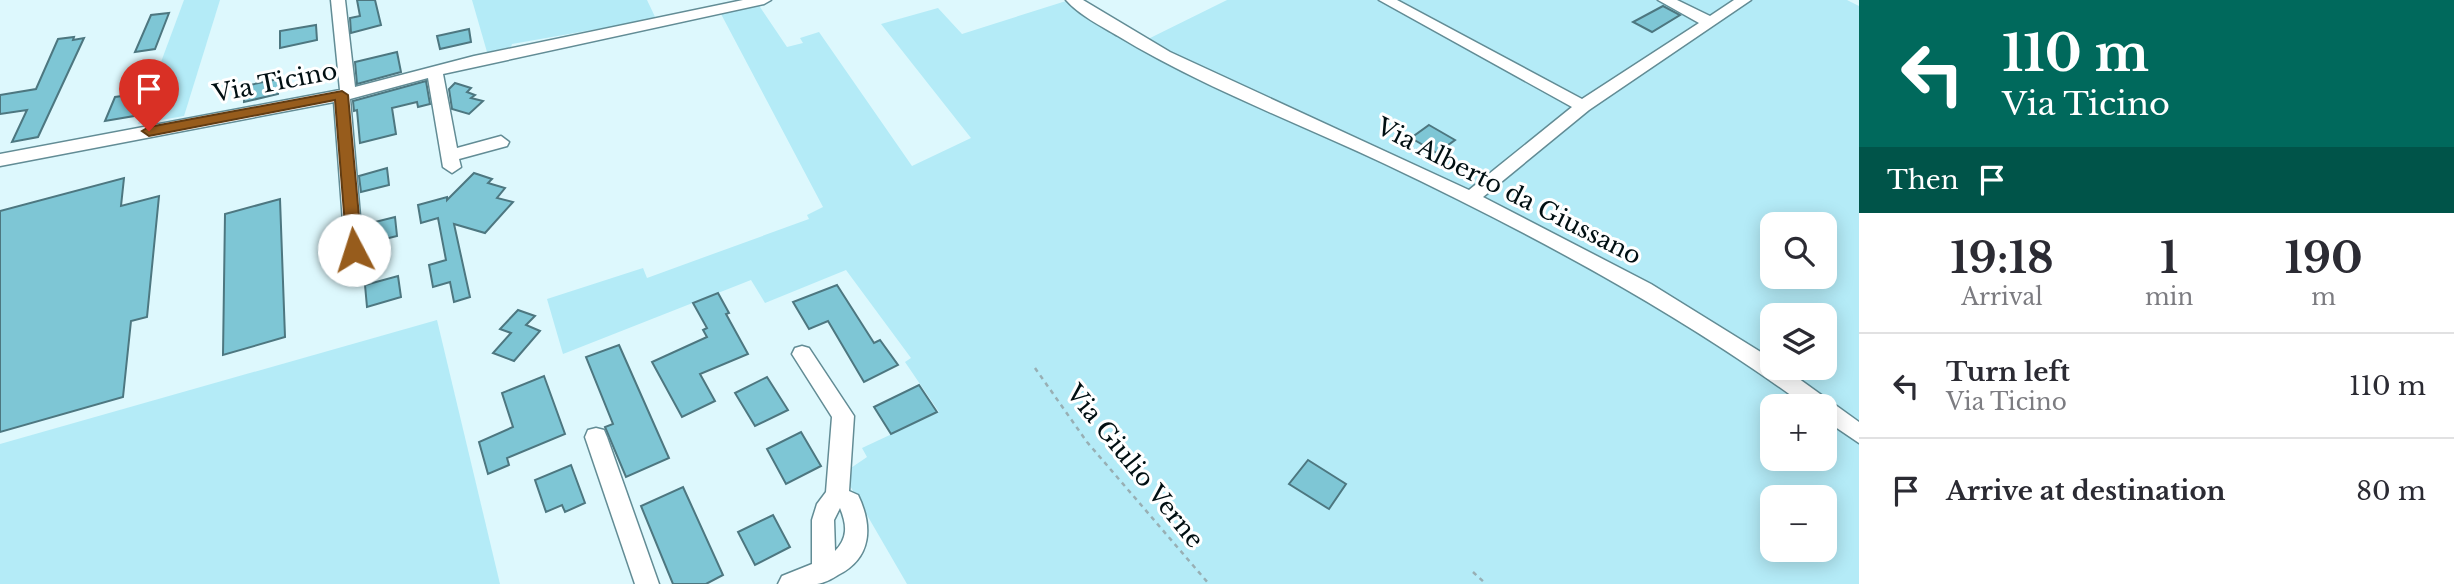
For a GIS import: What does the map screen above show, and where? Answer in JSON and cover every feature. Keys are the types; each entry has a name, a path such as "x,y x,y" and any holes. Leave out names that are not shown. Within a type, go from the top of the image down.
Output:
{"street":[{"path":"338,0 356,275"},
{"name":"Via Alberto da Giussano","path":"1073,0 1111,27 1156,52 1470,198 1640,286 1719,334 1805,394"},
{"path":"1387,0 1583,106"},
{"path":"1665,0 1710,22"},
{"path":"1470,198 1583,106 1744,0"},
{"name":"Via Ticino","path":"0,160 345,94 435,71 756,1"},
{"path":"435,71 451,162 501,142"},
{"path":"802,354 843,416 837,496 828,503 821,525 825,548 824,569"},
{"name":"Via Alberto da Giussano","path":"1837,417 1859,434"},
{"path":"596,437 647,584"},
{"path":"790,584 848,558 855,546 858,530 850,502 837,496"}],"path":[{"name":"Via Giulio Verne","path":"1035,368 1087,442 1209,584"},
{"path":"1473,572 1486,584"}],"shaded area":[{"path":"184,0 220,0 184,116 138,124"},
{"path":"472,0 647,0 657,21 512,44 511,47 487,52"},
{"path":"1227,0 1847,0 1859,6 1859,584 907,584 849,484 845,472 867,457 862,448 939,412 905,362 911,358 846,270 765,303 751,280 563,354 547,299 643,268 647,278 809,219 807,215 823,207 721,14 758,4 787,47 803,43 800,38 819,32 912,166 971,138 881,24 938,8 962,34 1066,1 1150,55 1157,52 1142,42"},
{"path":"437,320 500,584 0,584 0,444"}],"building":[{"path":"357,0 375,0 381,25 351,33 350,18 360,16"},
{"path":"1663,6 1680,15 1652,32 1633,22"},
{"path":"169,13 155,49 135,52 151,15"},
{"path":"316,25 317,40 280,48 280,31"},
{"path":"469,29 471,42 440,49 437,36"},
{"path":"74,37 73,40 84,38 38,137 12,142 27,110 0,114 0,95 36,89 58,39"},
{"path":"397,52 401,72 357,84 355,62"},
{"path":"278,79 278,94 244,102 245,86"},
{"path":"426,81 430,104 418,107 417,102 392,108 396,134 360,143 357,110 354,111 353,101"},
{"path":"455,83 471,88 467,92 475,95 471,98 483,101 469,114 452,109 449,89"},
{"path":"144,93 134,116 105,121 115,97"},
{"path":"1429,125 1455,140 1437,153 1411,138"},
{"path":"387,168 389,185 361,192 359,176"},
{"path":"474,173 492,179 488,183 505,188 497,198 513,202 485,233 454,224 470,297 454,302 450,282 433,287 429,265 446,260 438,218 421,223 418,205 447,197 447,200"},
{"path":"124,178 121,206 159,196 147,317 131,321 123,397 0,432 0,211"},
{"path":"280,199 285,337 223,355 225,214"},
{"path":"395,217 397,236 365,244 363,225"},
{"path":"398,276 401,297 367,307 365,285"},
{"path":"837,285 874,343 880,340 898,365 864,382 828,321 809,329 793,302"},
{"path":"718,293 748,354 700,374 715,401 682,417 652,362 707,337 703,330 707,328 693,303"},
{"path":"518,310 535,316 526,325 540,331 514,361 493,353 511,333 500,329"},
{"path":"619,345 669,458 626,477 605,427 613,424 586,357"},
{"path":"544,376 565,434 507,458 509,465 488,474 479,442 513,427 502,393"},
{"path":"767,377 788,410 755,426 735,393"},
{"path":"919,385 937,412 891,434 874,407"},
{"path":"801,432 821,466 786,484 767,449"},
{"path":"1308,460 1346,484 1329,509 1289,484"},
{"path":"571,465 585,503 565,512 562,505 546,512 535,480"},
{"path":"683,487 723,575 706,584 673,584 641,506"},
{"path":"773,515 790,547 755,565 738,532"}],"route":[{"path":"149,131 342,95 354,250"}]}
